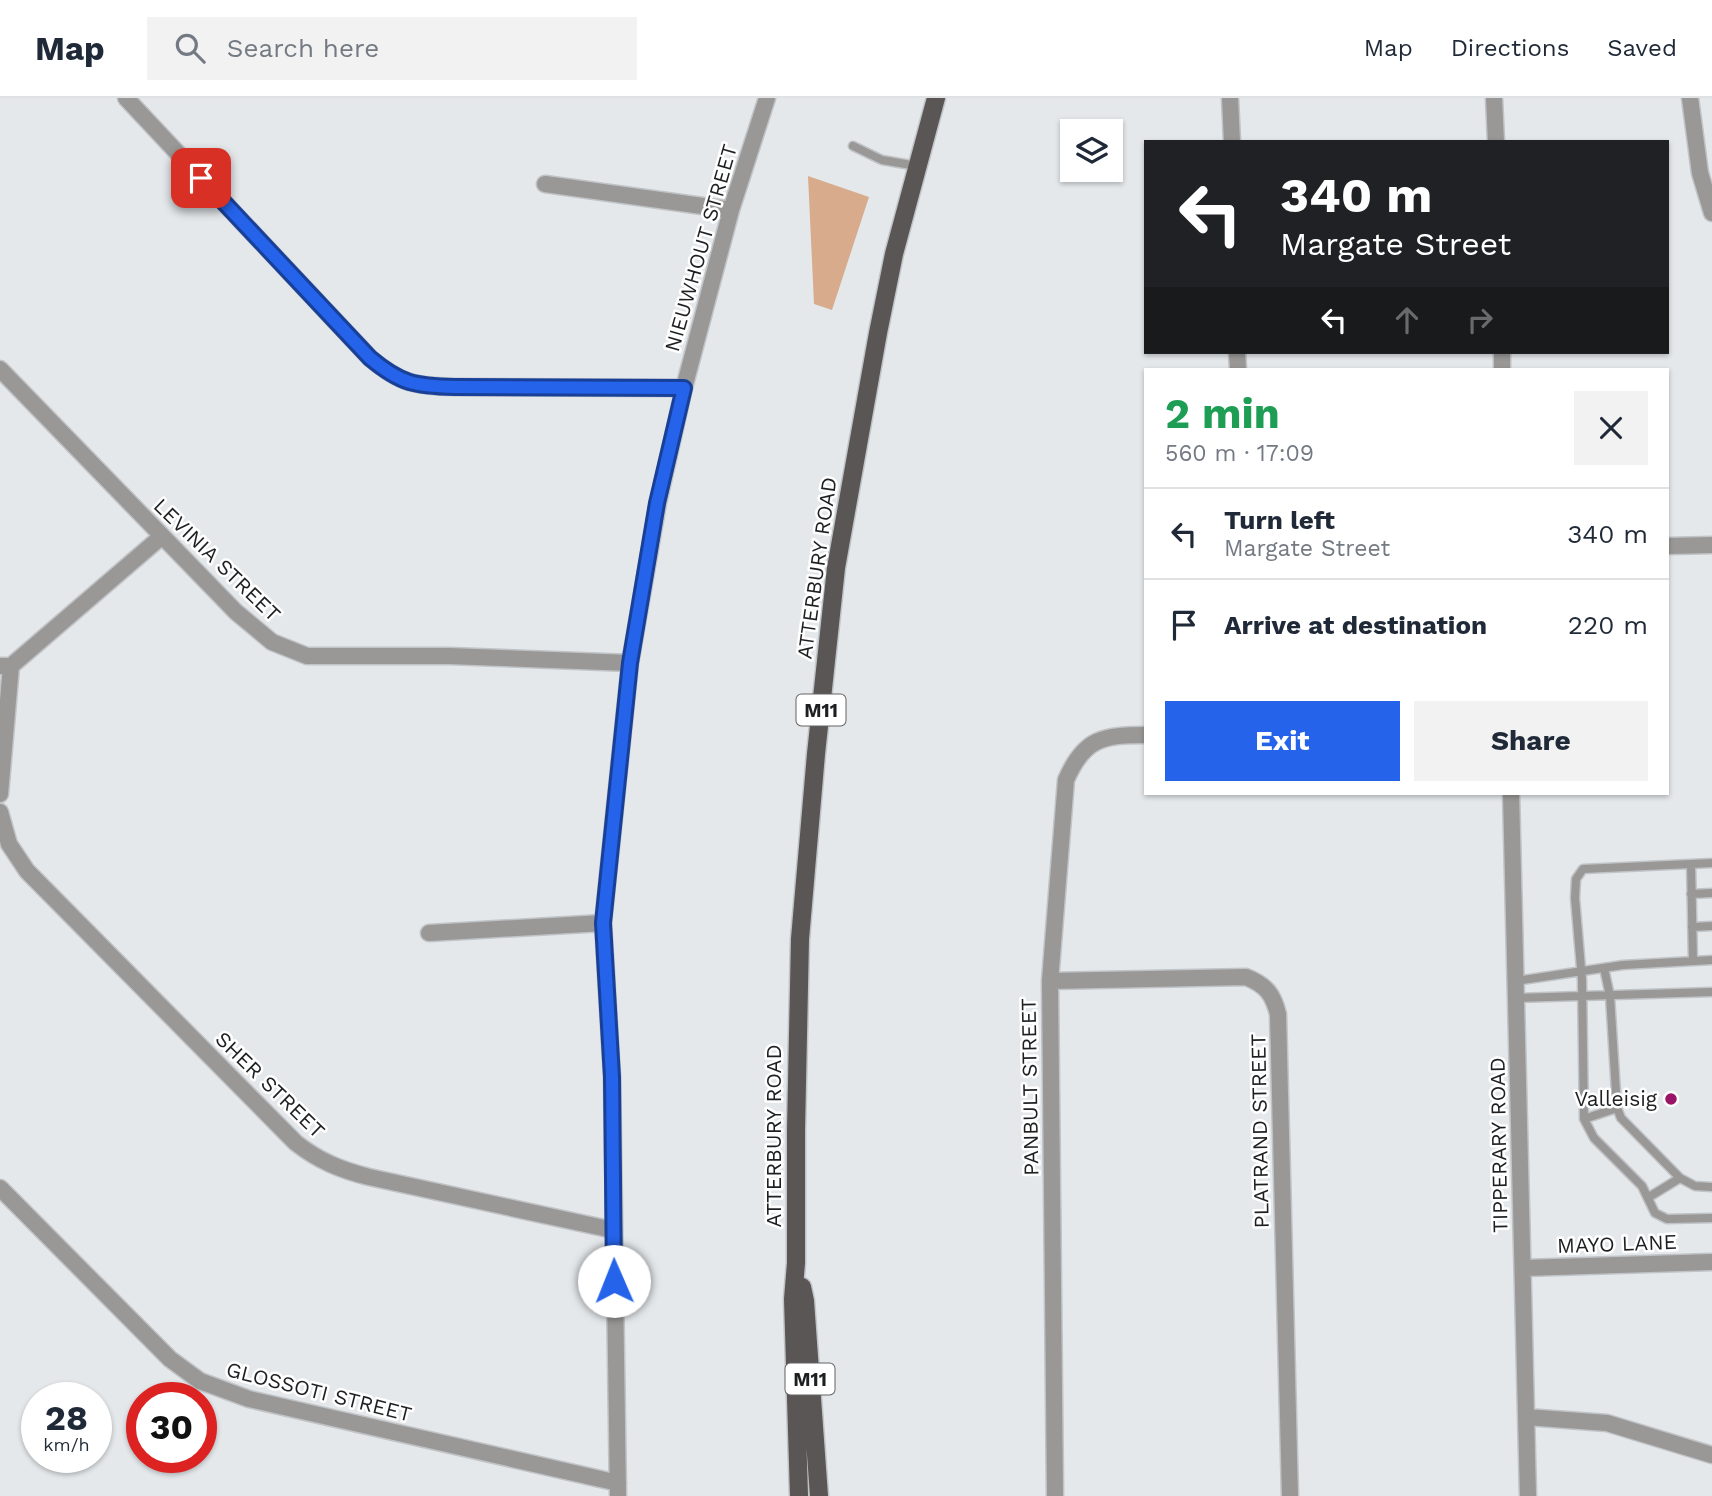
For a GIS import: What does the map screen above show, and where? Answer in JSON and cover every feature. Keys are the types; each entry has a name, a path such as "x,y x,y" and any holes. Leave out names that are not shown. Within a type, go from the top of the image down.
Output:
{"main road":[{"name":"ATTERBURY ROAD","path":"799,1496 793,1299 796,1263 800,939 816,754 836,568 891,267 936,98"},
{"name":"ATTERBURY ROAD","path":"796,1263 805,1300 820,1496"}],"street":[{"path":"126,98 370,358 404,382 455,387 684,388"},
{"name":"NIEUWHOUT STREET","path":"618,1490 612,1077 603,923 630,663 657,503 684,388 731,210 767,98"},
{"path":"1230,98 1232,140"},
{"path":"1494,98 1496,140"},
{"path":"1690,98 1700,173 1712,213"},
{"path":"545,184 731,210"},
{"name":"LEVINIA STREET","path":"0,369 161,537 255,630 272,642 307,656 449,656 630,663"},
{"path":"0,794 5,666 161,537"},
{"path":"1669,546 1712,545"},
{"name":"PANBULT STREET","path":"1055,1496 1050,981 1066,780 1075,760 1084,749 1096,741 1126,735 1144,735"},
{"name":"TIPPERARY ROAD","path":"1511,795 1528,1496"},
{"name":"SHER STREET","path":"0,812 9,844 27,871 296,1143 317,1159 339,1170 613,1230"},
{"path":"429,933 603,923"},
{"name":"PLATRAND STREET","path":"1050,981 1246,978 1270,990 1278,1014 1290,1496"},
{"name":"GLOSSOTI STREET","path":"0,1188 170,1359 200,1381 249,1399 618,1490"},
{"name":"MAYO LANE","path":"1523,1268 1712,1262"},
{"path":"1526,1417 1607,1423 1712,1455"}],"lane":[{"path":"853,146 882,160 917,166"},
{"path":"1712,863 1589,868 1578,873 1574,898 1582,995 1584,1119 1594,1139 1642,1186 1655,1213 1663,1218 1712,1218"},
{"path":"1691,864 1693,961"},
{"path":"1691,894 1712,893"},
{"path":"1692,927 1712,926"},
{"path":"1516,990 1623,965 1712,960"},
{"path":"1604,968 1610,996 1617,1108 1626,1125 1680,1178 1695,1186 1712,1186"},
{"path":"1516,990 1610,996 1712,992"},
{"path":"1584,1119 1617,1108"},
{"path":"1649,1197 1680,1178"}],"building":[{"path":"808,176 869,197 832,310 814,304"}],"place":[{"name":"Valleisig","path":"1671,1099"}],"route":[{"path":"201,178 370,358 404,382 455,387 684,388 657,503 630,663 603,923 612,1077 614,1281"}]}
